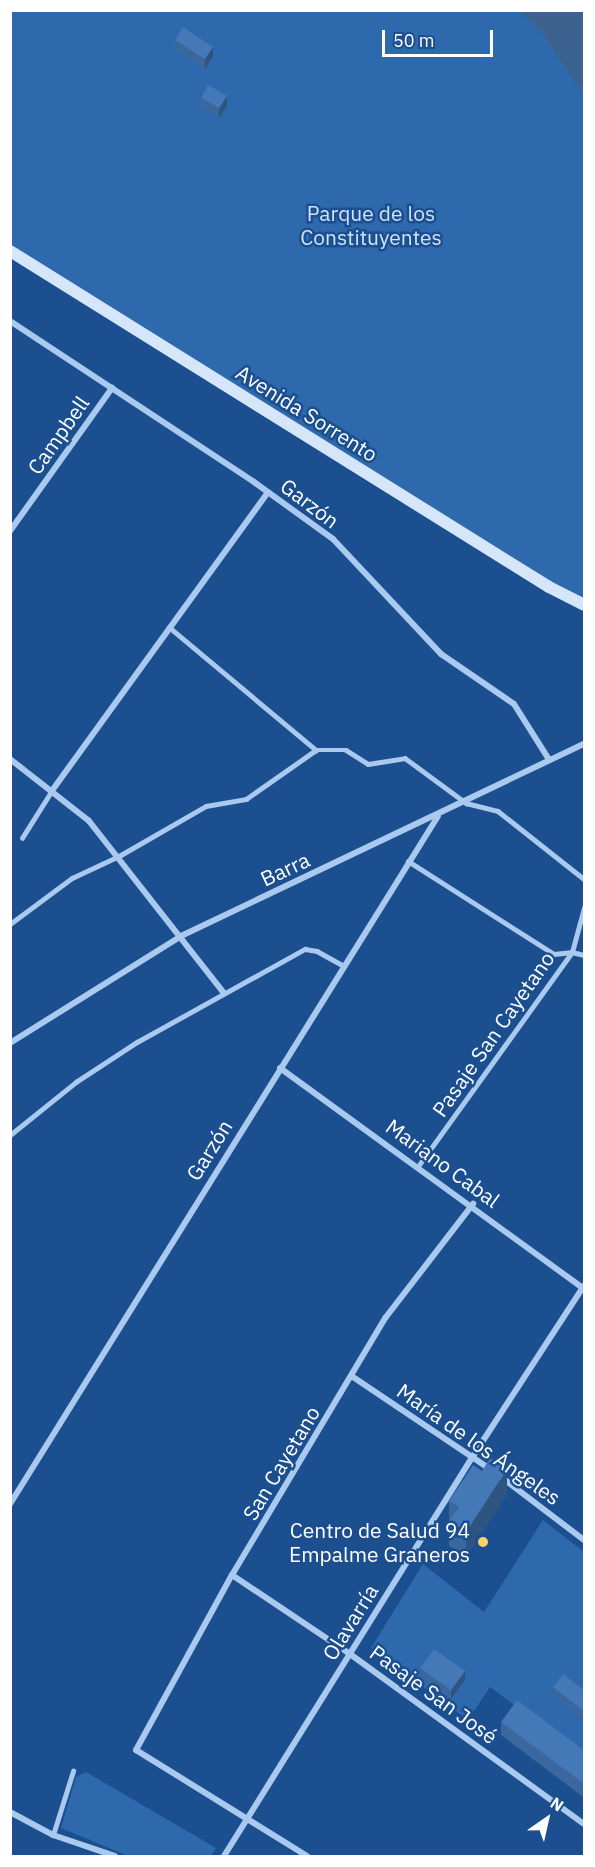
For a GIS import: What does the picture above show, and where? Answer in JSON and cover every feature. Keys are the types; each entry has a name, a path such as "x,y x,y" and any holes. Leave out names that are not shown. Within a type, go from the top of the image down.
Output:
{"main road":[{"name":"Avenida Sorrento","path":"10,251 549,587 585,605"}],"street":[{"name":"Garzón","path":"10,321 268,492 333,539 441,654 514,704 548,758"},
{"name":"Campbell","path":"10,531 112,388"},
{"path":"51,792 268,492"},
{"name":"Barra","path":"10,1043 181,936 466,803 548,758 585,744"},
{"path":"10,759 89,821 119,856 224,993"},
{"name":"Garzón","path":"10,1504 438,816"},
{"name":"Mariano Cabal","path":"280,1068 473,1204 584,1288"},
{"name":"San Cayetano","path":"247,1820 136,1750 232,1575 353,1377 386,1317 473,1204"},
{"name":"Olavarría","path":"224,1857 472,1456 584,1288"},
{"name":"María de los Ángeles","path":"353,1377 472,1456 585,1540"},
{"name":"Pasaje San José","path":"232,1575 350,1654 585,1824"},
{"path":"10,1812 53,1835 115,1857"},
{"path":"247,1820 307,1857"}],"lane":[{"path":"169,627 316,750"},
{"path":"10,924 72,878 119,856 206,806 246,799 316,750 346,750 368,764 405,758 466,803 498,811 585,879"},
{"path":"22,838 51,792"},
{"name":"Pasaje San Cayetano","path":"408,861 554,954 572,952 585,955"},
{"path":"572,952 585,908"},
{"path":"10,1135 93,1070 224,993 305,949 316,951 344,966"},
{"name":"Pasaje San Cayetano","path":"419,1165 572,952"},
{"path":"53,1835 74,1771"}],"green space":[{"name":"Parque de los Constituyentes","path":"10,11 584,11 584,605 11,251"},
{"path":"543,1520 584,1552 584,1758 490,1687 468,1720 371,1648 423,1564 484,1612"},
{"path":"86,1772 216,1848 211,1856 128,1856 61,1828 76,1777"}],"shaded area":[{"path":"518,11 584,11 584,95 540,30"}],"building":[{"path":"183,27 213,47 205,59 175,40"},
{"path":"208,85 227,96 219,108 201,98"},
{"path":"490,1458 507,1469 466,1532 449,1521 459,1507 449,1501 473,1465 482,1471"},
{"path":"434,1649 465,1671 451,1690 420,1668"},
{"path":"563,1674 585,1691 584,1711 553,1687"},
{"path":"517,1700 585,1751 585,1781 583,1783 501,1722"}],"place":[{"name":"Centro de Salud 94 Empalme Graneros","path":"483,1542"}]}
